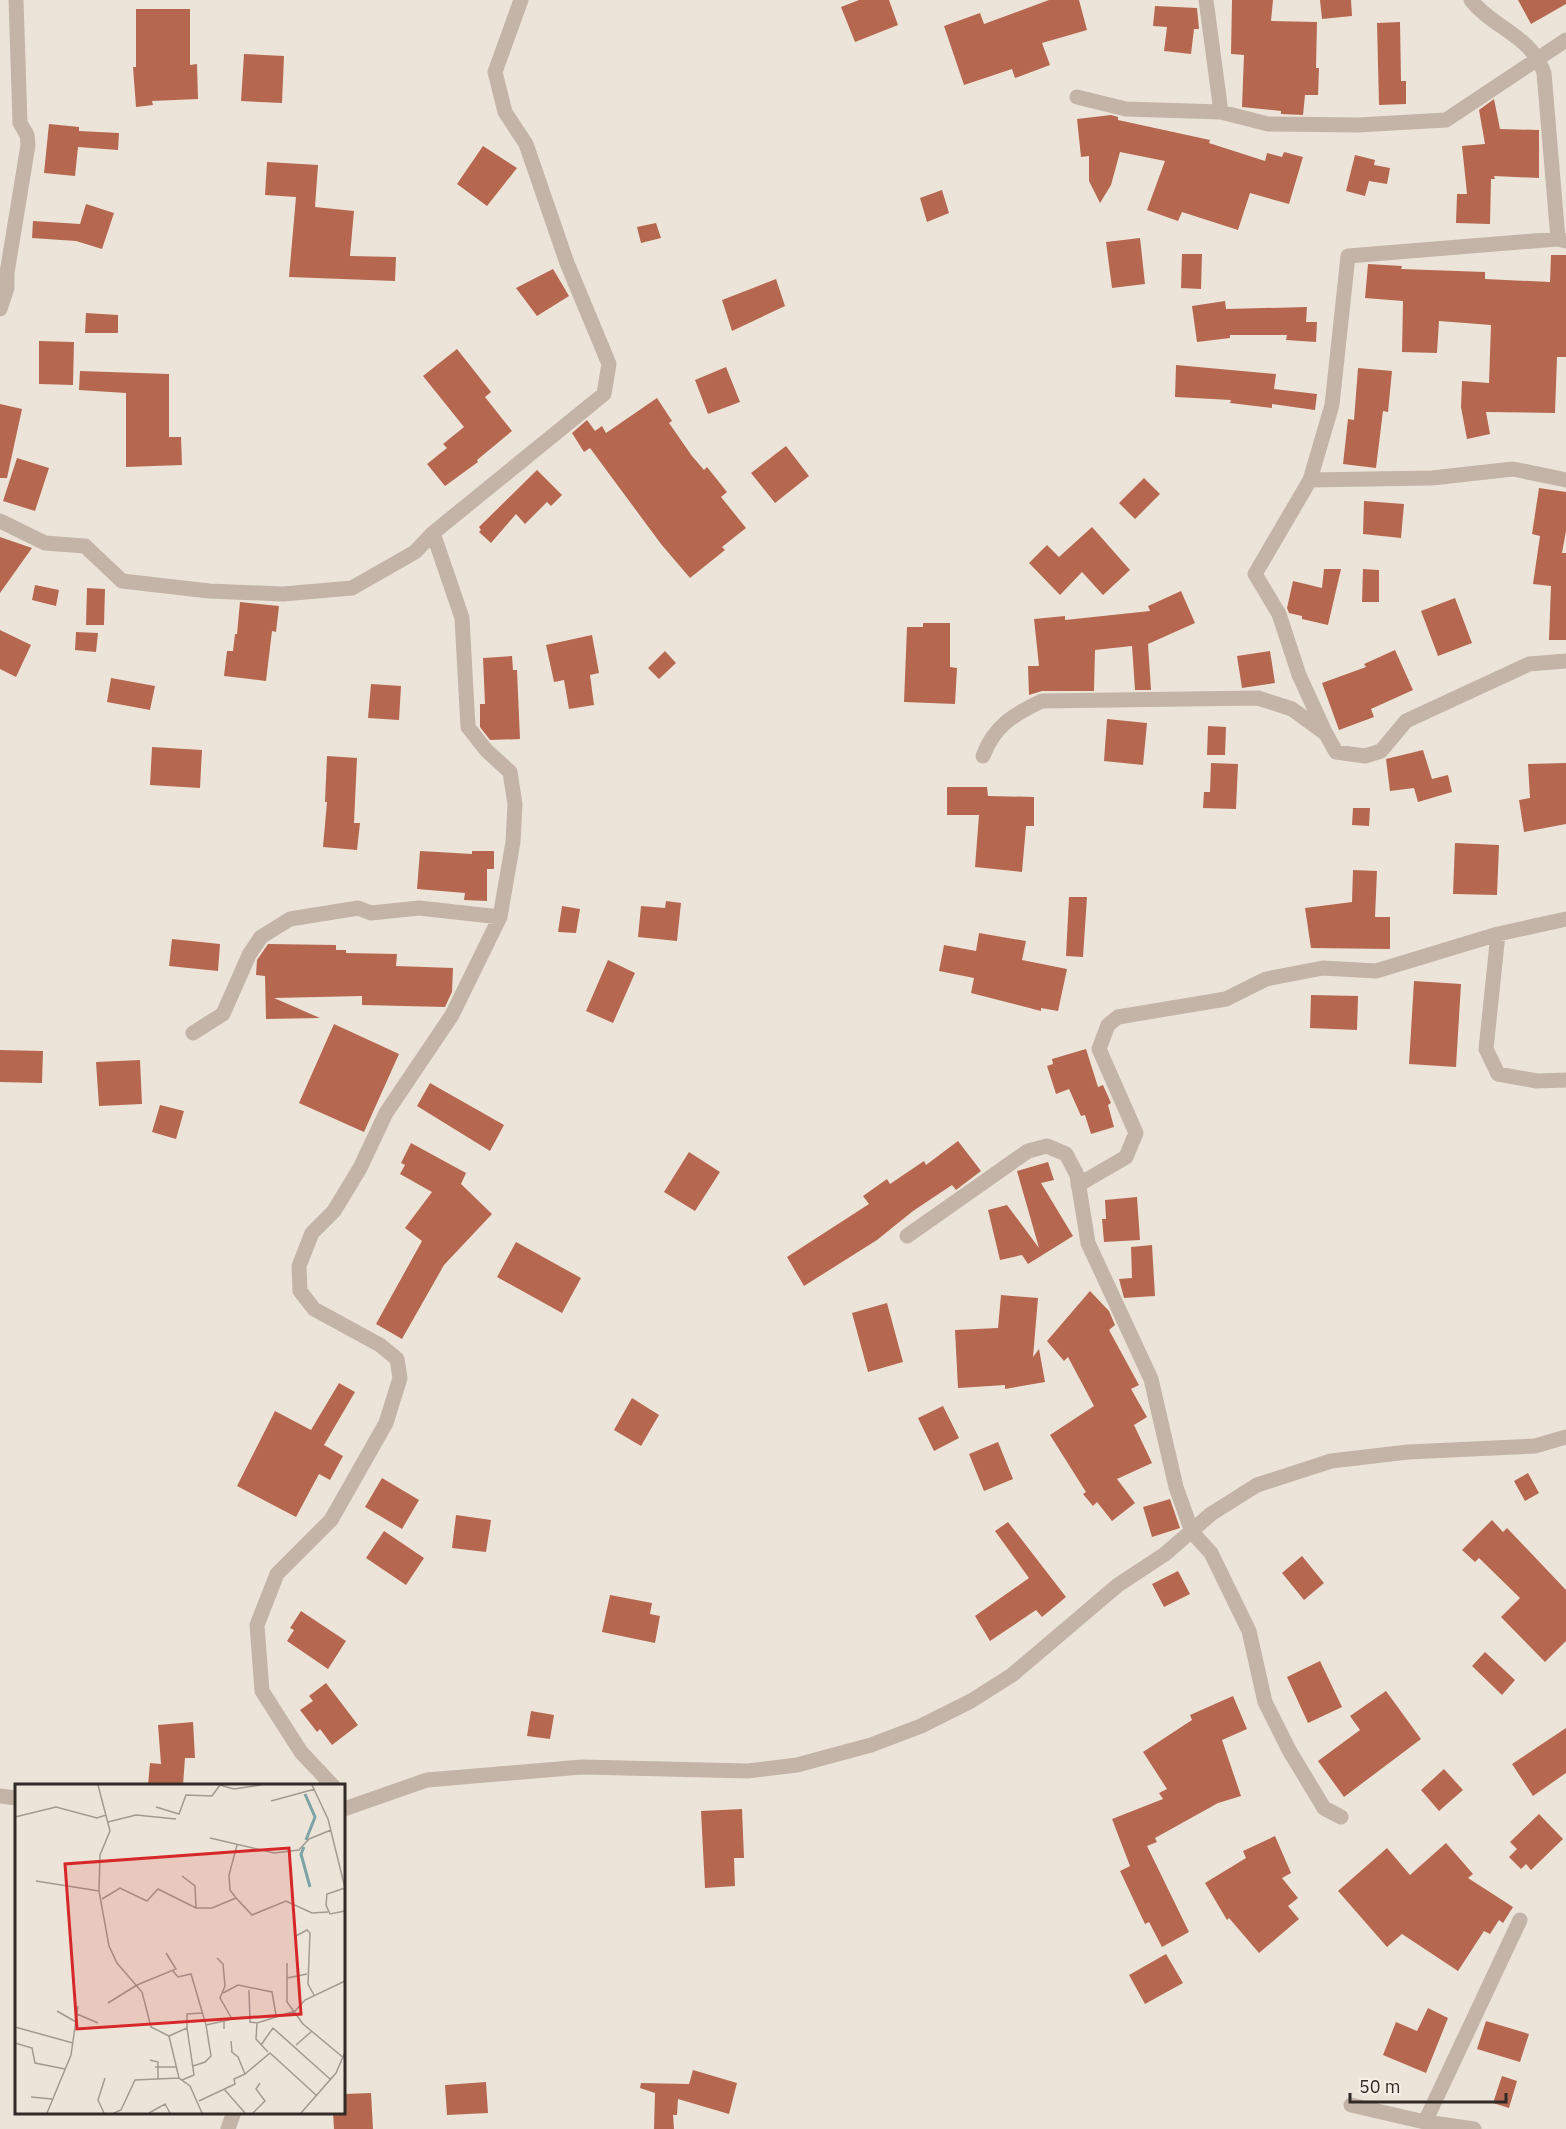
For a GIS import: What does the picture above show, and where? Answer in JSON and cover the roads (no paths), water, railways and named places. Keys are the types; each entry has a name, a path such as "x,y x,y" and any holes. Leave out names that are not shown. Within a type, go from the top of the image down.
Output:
{"street":[{"path":"0,309 7,288 7,273 28,145 27,135 20,123 16,0"},
{"path":"0,521 45,543 85,546 122,582 209,591 262,593 352,588 415,552 433,533 604,394 609,364 567,263 526,144 505,112 495,72 521,0"},
{"path":"1206,0 1221,112"},
{"path":"1471,0 1538,56 1544,73 1562,240 1348,256 1332,405 1310,480 1255,574 1279,614 1299,675 1336,752 1365,756 1381,751 1406,721 1529,664 1566,661"},
{"path":"1077,98 1126,109 1221,112 1268,124 1358,125 1446,120 1538,56 1566,40"},
{"path":"1310,480 1432,478 1514,469 1566,480"},
{"path":"332,1784 301,1752 262,1692 256,1625 277,1574 331,1520 386,1423 400,1378 397,1359 380,1345 314,1309 300,1291 299,1266 312,1233 339,1202 360,1168 386,1113 452,1015 500,918 513,842 515,804 510,772 486,750 468,727 462,618 433,533"},
{"path":"983,756 990,736 1022,710 1042,701 1258,698 1292,709 1326,734"},
{"path":"193,1033 223,1014 249,955 261,937 290,919 358,908 371,913 418,908 500,918"},
{"path":"1078,1185 1126,1156 1136,1133 1099,1048 1108,1025 1118,1017 1226,999 1266,979 1323,968 1376,971 1498,934 1566,919"},
{"path":"1498,934 1486,1049 1498,1074 1537,1081 1566,1080"},
{"path":"907,1236 1029,1151 1047,1146 1066,1154 1078,1185 1088,1243 1151,1379 1176,1487 1192,1532 1211,1553 1249,1631 1265,1701 1288,1750 1324,1808 1341,1817"},
{"path":"346,1805 428,1780 582,1767 748,1772 797,1765 871,1745 921,1726 971,1701 1012,1675 1118,1585 1165,1554 1211,1514 1257,1485 1331,1461 1408,1452 1535,1446 1566,1437"},
{"path":"0,1796 15,1798"},
{"path":"1425,2122 1520,1920"},
{"path":"1351,2105 1425,2122 1474,2129"},
{"path":"228,2129 233,2114"}]}
